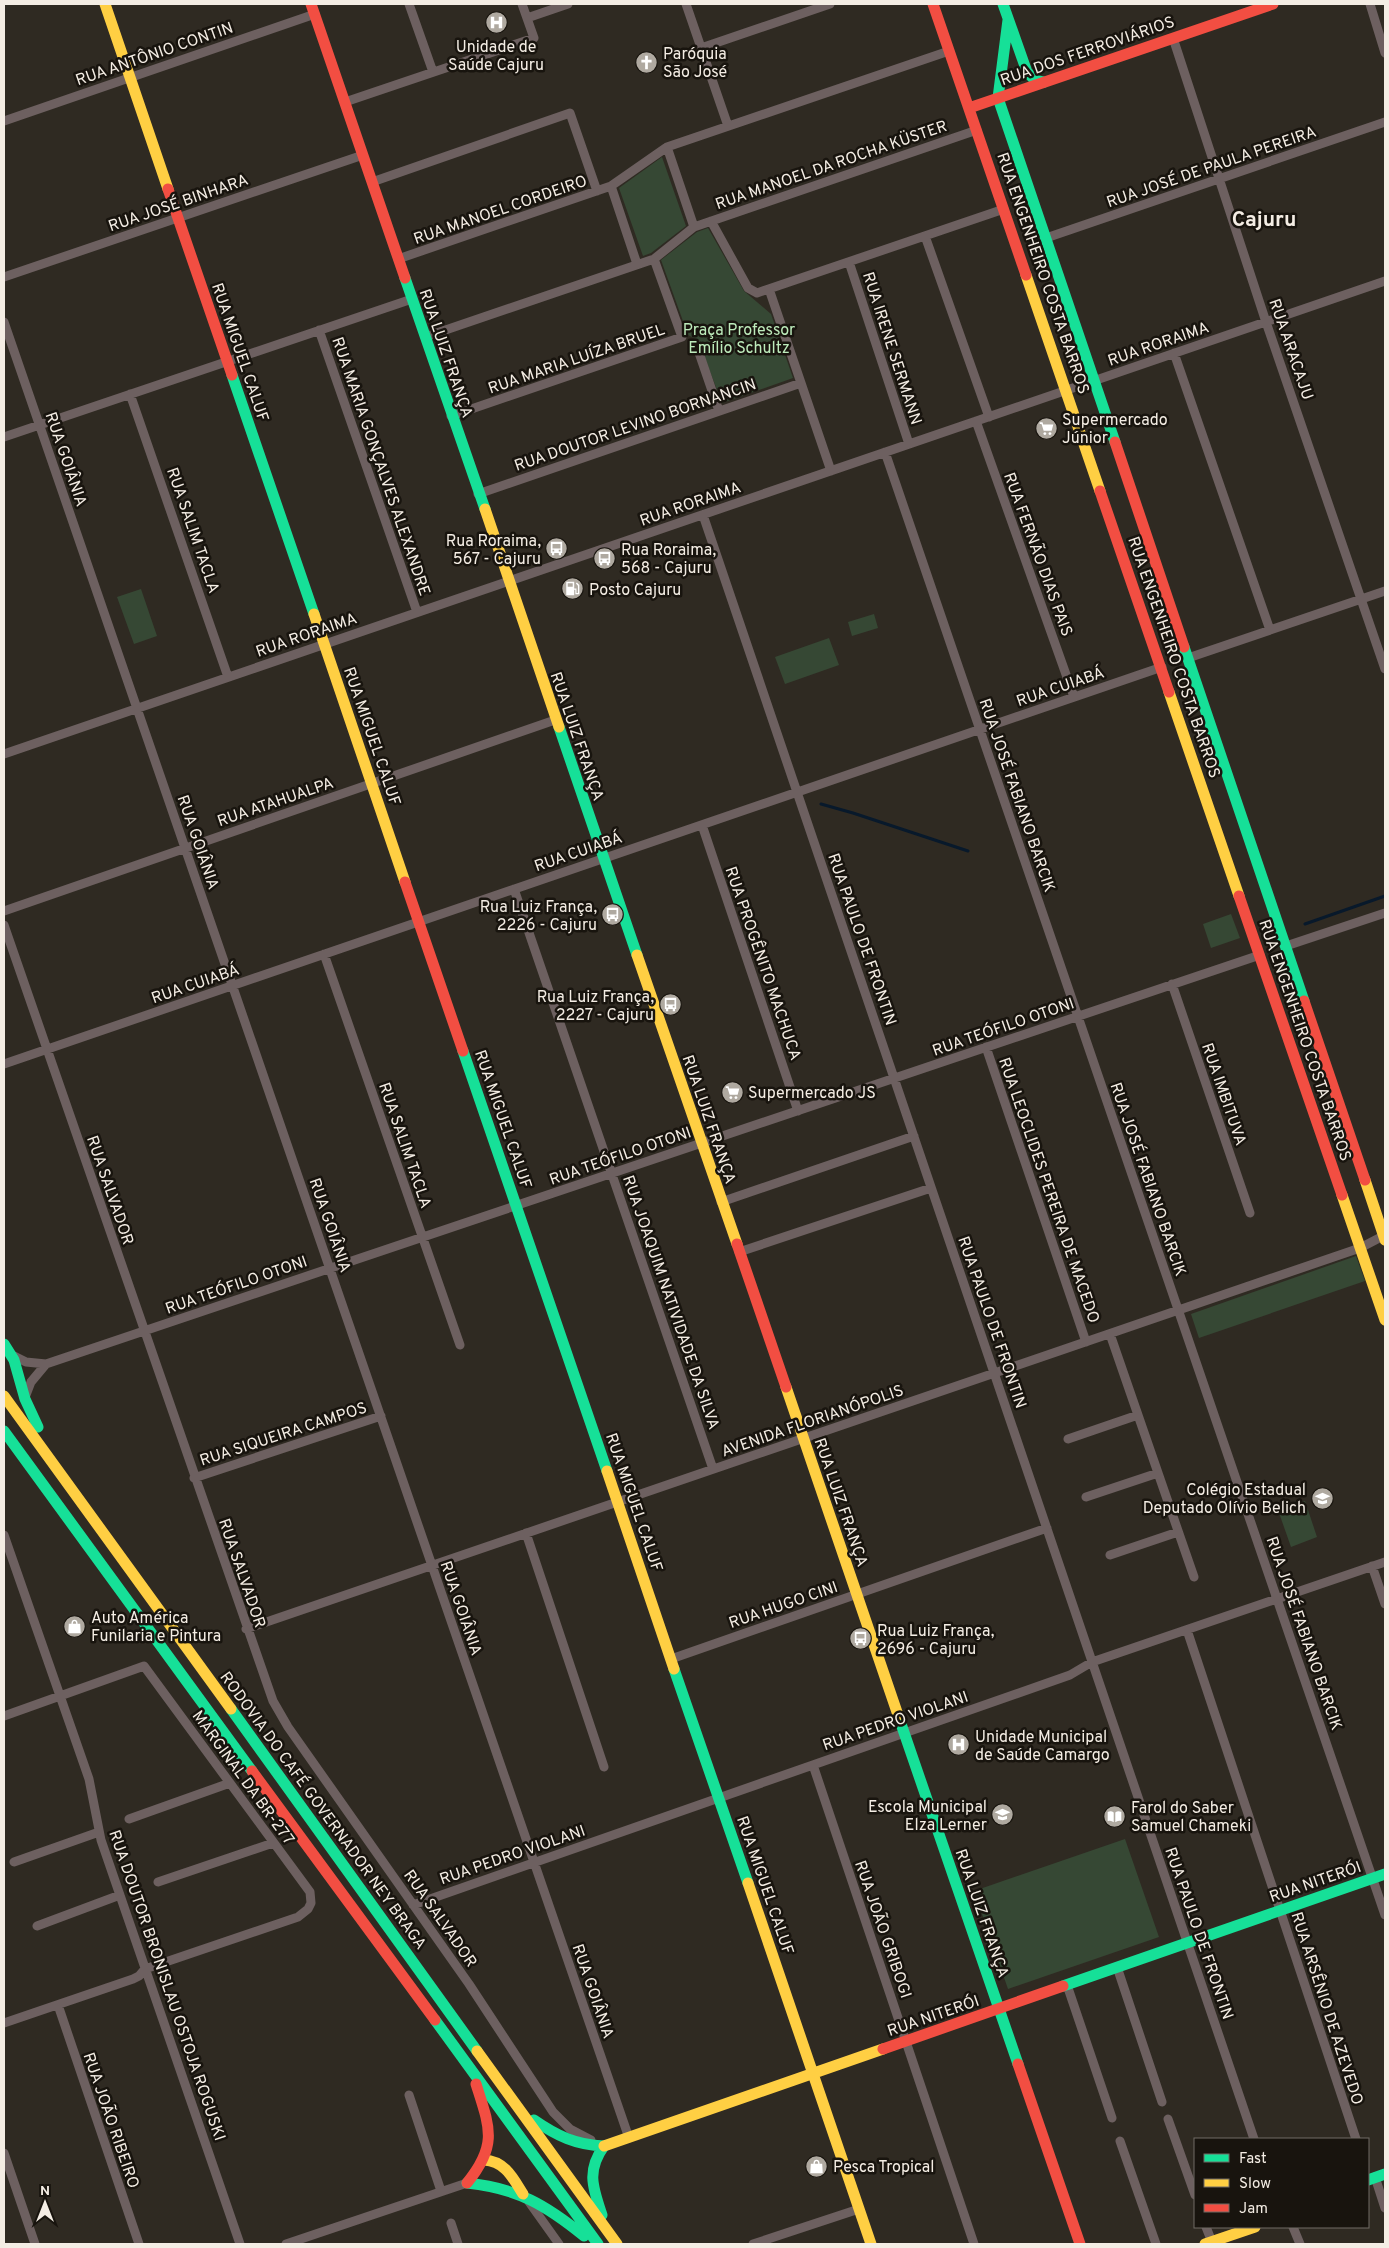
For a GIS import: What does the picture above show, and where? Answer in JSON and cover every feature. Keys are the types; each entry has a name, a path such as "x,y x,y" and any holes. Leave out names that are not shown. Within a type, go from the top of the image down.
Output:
{"main road":[{"name":"RUA MIGUEL CALUF","path":"105,4 871,2244"},
{"name":"RUA ENGENHEIRO COSTA BARROS","path":"933,4 1385,1320"},
{"name":"RUA ENGENHEIRO COSTA BARROS","path":"1002,4 1027,72 1035,80 1044,82"},
{"name":"RUA DOS FERROVIÁRIOS","path":"969,108 1273,4"},
{"name":"RUA LUIZ FRANÇA","path":"313,9 555,720 1080,2244"},
{"name":"RUA ENGENHEIRO COSTA BARROS","path":"1008,20 998,98 1385,1237"},
{"path":"4,1344 12,1354 25,1399 69,1485"},
{"name":"RODOVIA DO CAFÉ GOVERNADOR NEY BRAGA","path":"4,1396 617,2244"},
{"name":"RODOVIA DO CAFÉ GOVERNADOR NEY BRAGA","path":"4,1431 472,2069 598,2244"},
{"name":"RUA NITERÓI","path":"521,2110 567,2142 578,2145 604,2146 1385,1874"},
{"path":"467,2183 484,2160 488,2148 489,2128 472,2069"},
{"path":"604,2146 593,2164 592,2176 593,2187 607,2230"},
{"path":"484,2160 491,2159 502,2163 523,2194"},
{"path":"484,2160 488,2171 500,2186"},
{"path":"467,2183 500,2186 523,2194 553,2212 593,2244"},
{"path":"1208,2243 1253,2228"}],"street":[{"path":"409,4 433,72"},
{"path":"344,102 534,38 522,4"},
{"path":"527,18 568,4"},
{"path":"686,4 728,126"},
{"path":"701,48 830,4"},
{"path":"1370,4 1385,53"},
{"name":"RUA ANTÔNIO CONTIN","path":"4,121 130,77 313,9"},
{"name":"RUA ARACAJU","path":"1173,38 1266,322 1385,669"},
{"name":"RUA MANOEL CORDEIRO","path":"398,259 611,186 667,146 949,50"},
{"path":"372,182 570,113 597,191"},
{"name":"RUA JOSÉ DE PAULA PEREIRA","path":"1046,238 1385,122"},
{"name":"RUA MANOEL DA ROCHA KÜSTER","path":"694,227 977,130"},
{"path":"425,337 654,259 694,227 667,146"},
{"name":"RUA JOSÉ BINHARA","path":"4,277 363,155"},
{"path":"611,186 637,264"},
{"path":"711,222 748,288 757,293 1004,209"},
{"path":"925,236 988,417"},
{"name":"RUA MARIA LUÍZA BRUEL","path":"452,416 682,337 654,259"},
{"name":"RUA IRENE SERMANN","path":"849,262 909,444"},
{"name":"RUA RORAIMA","path":"4,754 1385,281"},
{"path":"769,289 831,471"},
{"path":"4,437 412,299"},
{"name":"RUA GOIÂNIA","path":"4,322 629,2138"},
{"name":"RUA MARIA GONÇALVES ALEXANDRE","path":"319,330 417,612"},
{"path":"696,344 719,411"},
{"path":"1174,353 1270,630"},
{"name":"RUA DOUTOR LEVINO BORNANCIN","path":"478,494 801,383"},
{"name":"RUA SALIM TACLA","path":"130,394 228,677"},
{"name":"RUA FERNÃO DIAS PAIS","path":"976,421 1074,697"},
{"name":"RUA JOSÉ FABIANO BARCIK","path":"885,452 1385,1915"},
{"name":"RUA PAULO DE FRONTIN","path":"703,515 1254,2138"},
{"path":"1188,658 1385,590"},
{"name":"RUA CUIABÁ","path":"4,1064 1162,667"},
{"name":"RUA ATAHUALPA","path":"4,911 555,720"},
{"name":"RUA PROGÊNITO MACHUCA","path":"702,825 798,1111"},
{"name":"RUA JOAQUIM NATIVIDADE DA SILVA","path":"514,889 713,1470"},
{"path":"1286,946 1385,913"},
{"name":"RUA SALVADOR","path":"4,925 246,1630 279,1714 492,2018 553,2112 570,2128 604,2146"},
{"name":"RUA SALIM TACLA","path":"324,954 460,1345"},
{"name":"RUA TEÓFILO OTONI","path":"12,1354 26,1362 46,1364 1260,955"},
{"name":"RUA IMBITUVA","path":"1172,984 1250,1213"},
{"name":"RUA LEOCLIDES PEREIRA DE MACEDO","path":"986,1047 1086,1342"},
{"path":"721,1202 914,1136"},
{"path":"738,1252 931,1188"},
{"name":"AVENIDA FLORIANÓPOLIS","path":"246,1630 1360,1248 1385,1237"},
{"path":"1110,1334 1194,1577"},
{"path":"25,1399 31,1382 46,1364"},
{"path":"1068,1440 1138,1415"},
{"name":"RUA SIQUEIRA CAMPOS","path":"194,1478 381,1416"},
{"path":"1086,1497 1158,1473"},
{"name":"RUA HUGO CINI","path":"671,1658 1047,1528"},
{"path":"1110,1555 1178,1532"},
{"path":"526,1534 604,1767"},
{"name":"RUA DOUTOR BRONISLAU OSTOJA ROGUSKI","path":"4,1535 92,1789 99,1832 240,2244"},
{"name":"RUA PEDRO VIOLANI","path":"413,1904 1070,1675 1092,1662 1385,1562"},
{"path":"1372,1566 1385,1604"},
{"name":"RUA ARSÊNIO DE AZEVEDO","path":"1187,1630 1356,2138"},
{"name":"MARGINAL DA BR-277","path":"60,1696 144,1666 310,1892 311,1903 308,1909 298,1917 145,1969"},
{"path":"4,1716 60,1696"},
{"name":"RUA JOÃO GRIBOGI","path":"813,1765 974,2244"},
{"path":"129,1820 230,1783"},
{"path":"14,1862 99,1832"},
{"path":"158,1882 273,1843"},
{"path":"37,1926 120,1895"},
{"path":"1117,1967 1162,2102"},
{"path":"4,2023 132,1979 139,1976 145,1969"},
{"path":"1067,1985 1112,2118"},
{"name":"RUA JOÃO RIBEIRO","path":"58,2006 139,2244"},
{"path":"409,2095 441,2192"},
{"path":"1168,2119 1194,2192"},
{"path":"1120,2141 1156,2244"},
{"path":"4,2153 35,2244"},
{"path":"1373,2177 1385,2208"},
{"path":"286,2244 467,2183"},
{"path":"523,2194 559,2244"},
{"path":"753,2244 859,2209"},
{"path":"452,2224 458,2244"},
{"path":"1206,2228 1208,2243"},
{"path":"1294,2228 1300,2244"}],"green space":[{"path":"662,157 686,226 651,253 643,256 619,188"},
{"name":"Praça Professor Emílio Schultz","path":"708,228 744,291 771,314 793,378 722,403 698,340 688,335 661,260 697,232"},
{"path":"141,589 157,636 134,644 117,597"},
{"path":"874,614 878,628 852,636 848,622"},
{"path":"829,638 839,665 785,684 775,657"},
{"path":"1231,914 1240,938 1211,948 1203,924"},
{"path":"1356,1256 1365,1281 1199,1338 1191,1314"},
{"path":"1305,1501 1317,1537 1291,1547 1278,1510"},
{"path":"1125,1839 1159,1937 1008,1989 974,1891"}],"waterway":[{"path":"821,804 968,851"},
{"path":"1305,924 1385,896"}],"traffic: fast":[{"path":"1003,4 1027,72 1035,80 1044,82"},
{"path":"1008,20 998,98 1115,442"},
{"path":"405,278 485,509"},
{"path":"232,375 314,614"},
{"path":"1184,647 1304,1001"},
{"path":"559,727 637,955"},
{"path":"463,1051 607,1471"},
{"path":"4,1344 14,1360 25,1399 38,1427"},
{"path":"4,1431 252,1771"},
{"path":"674,1669 748,1883"},
{"path":"231,1709 477,2051"},
{"path":"898,1715 1018,2064"},
{"path":"1063,1986 1385,1874"},
{"path":"435,2020 598,2244"},
{"path":"534,2120 567,2139 584,2144 604,2146"},
{"path":"602,2215 594,2188 593,2172 598,2155 604,2146"},
{"path":"1369,2180 1385,2174"},
{"path":"467,2183 501,2189 530,2200 557,2215 584,2236"}],"traffic: slow":[{"path":"105,4 168,189"},
{"path":"1026,275 1100,491"},
{"path":"485,509 559,727"},
{"path":"314,614 405,882"},
{"path":"1169,692 1239,896"},
{"path":"637,955 737,1244"},
{"path":"1365,1180 1385,1240"},
{"path":"1342,1195 1385,1320"},
{"path":"786,1387 898,1715"},
{"path":"4,1396 231,1709"},
{"path":"607,1471 674,1669"},
{"path":"748,1883 871,2244"},
{"path":"604,2146 883,2049"},
{"path":"477,2051 617,2244"},
{"path":"484,2160 498,2163 508,2171 523,2194"},
{"path":"1205,2244 1252,2228"}],"traffic: jam":[{"path":"311,4 405,278"},
{"path":"933,4 1026,275"},
{"path":"969,108 1273,4"},
{"path":"168,189 232,375"},
{"path":"1115,442 1184,647"},
{"path":"1100,491 1169,692"},
{"path":"405,882 463,1051"},
{"path":"1239,896 1342,1195"},
{"path":"1304,1001 1365,1180"},
{"path":"737,1244 786,1387"},
{"path":"252,1771 435,2020"},
{"path":"883,2049 1063,1986"},
{"path":"1018,2064 1080,2244"},
{"path":"467,2183 477,2170 487,2147 488,2136 485,2113 476,2084"}],"place":[{"name":"Unidade de Saúde Cajuru","path":"496,22"},
{"name":"Paróquia São José","path":"647,62"},
{"name":"Supermercado Júnior","path":"1046,428"},
{"name":"Rua Roraima, 567 - Cajuru","path":"557,549"},
{"name":"Rua Roraima, 568 - Cajuru","path":"605,558"},
{"name":"Posto Cajuru","path":"573,589"},
{"name":"Rua Luiz França, 2226 - Cajuru","path":"613,915"},
{"name":"Rua Luiz França, 2227 - Cajuru","path":"670,1005"},
{"name":"Supermercado JS","path":"732,1092"},
{"name":"Colégio Estadual Deputado Olívio Belich","path":"1322,1498"},
{"name":"Auto América Funilaria e Pintura","path":"75,1626"},
{"name":"Rua Luiz França, 2696 - Cajuru","path":"861,1639"},
{"name":"Unidade Municipal de Saúde Camargo","path":"959,1745"},
{"name":"Escola Municipal Elza Lerner","path":"1003,1815"},
{"name":"Farol do Saber Samuel Chameki","path":"1115,1816"},
{"name":"Pesca Tropical","path":"817,2166"}],"district":[{"name":"Cajuru","path":"1264,219"}]}
